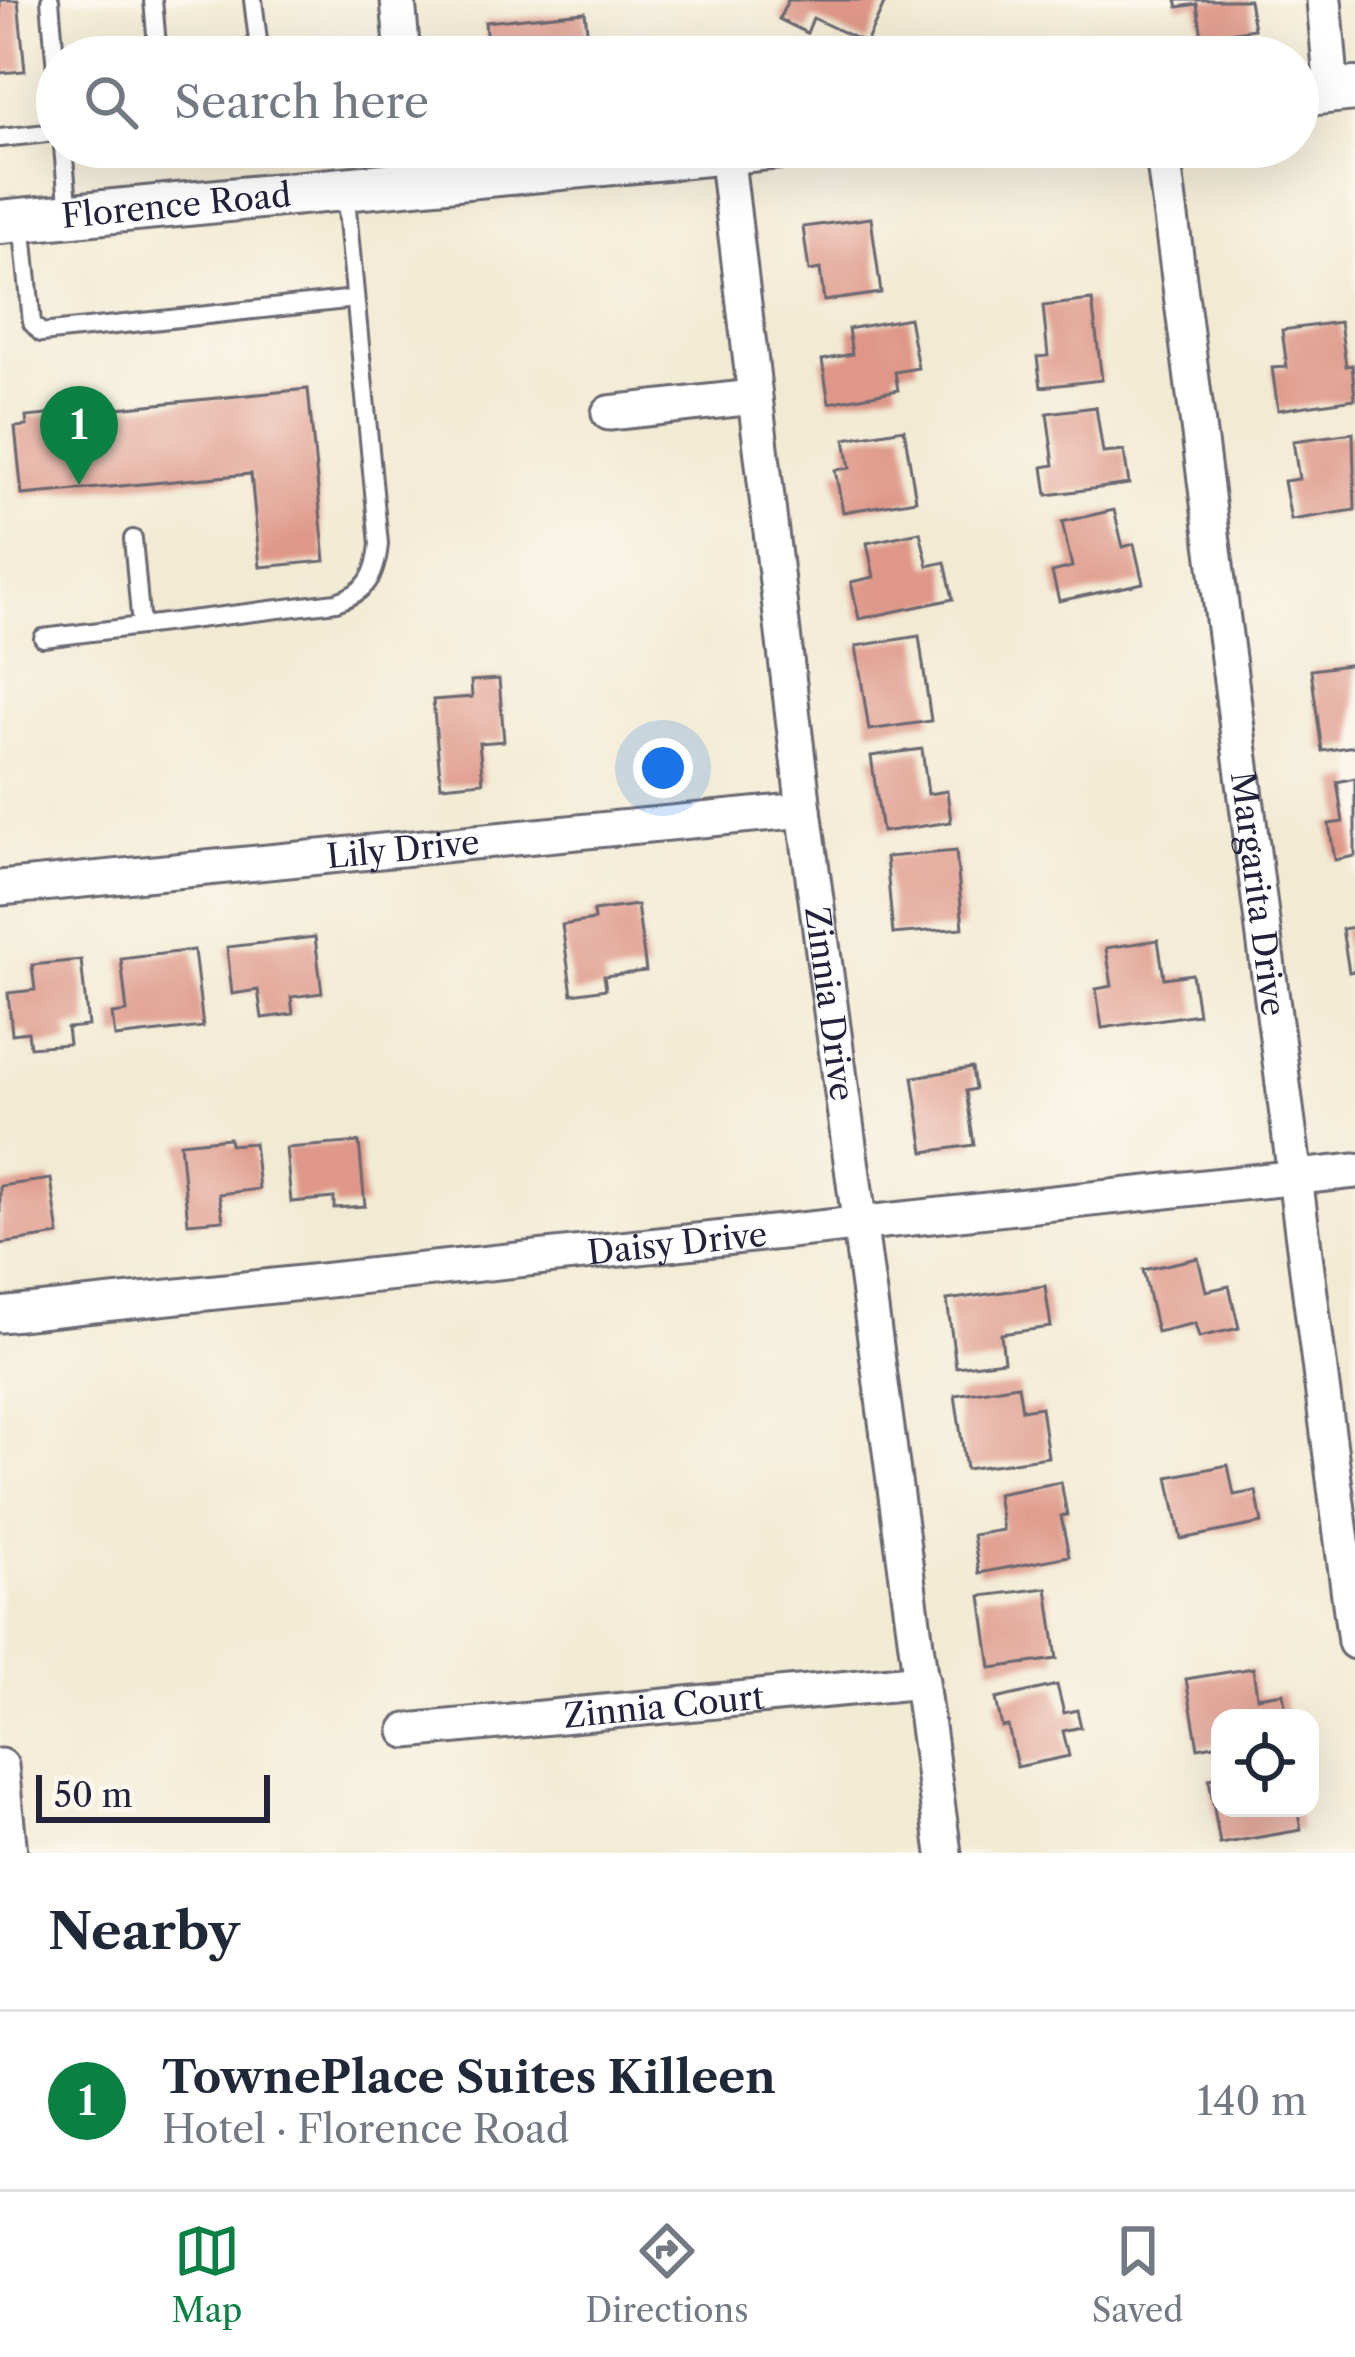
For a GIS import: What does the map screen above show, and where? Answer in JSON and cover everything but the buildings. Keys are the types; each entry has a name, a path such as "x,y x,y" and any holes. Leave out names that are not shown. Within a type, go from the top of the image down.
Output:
{"street":[{"path":"398,0 401,36"},
{"path":"1324,0 1328,92"},
{"name":"Florence Road","path":"11,221 345,189 401,168"},
{"name":"Zinnia Drive","path":"728,168 804,810 944,1853"},
{"name":"Margarita Drive","path":"1165,168 1355,1642"},
{"path":"609,413 754,397"},
{"name":"Lily Drive","path":"0,888 804,810"},
{"name":"Daisy Drive","path":"0,1315 1355,1171"},
{"name":"Zinnia Court","path":"407,1731 922,1681"},
{"path":"1,1766 10,1853"}],"lane":[{"path":"50,0 53,36"},
{"path":"153,0 156,36"},
{"path":"253,0 257,36"},
{"path":"0,138 36,134"},
{"path":"65,168 69,215"},
{"path":"43,638 336,602 367,586 374,575 379,544 345,189"},
{"path":"11,221 32,323 41,333 356,299"},
{"path":"133,538 141,626"}],"place":[{"name":"TownePlace Suites Killeen","path":"79,485"}]}
